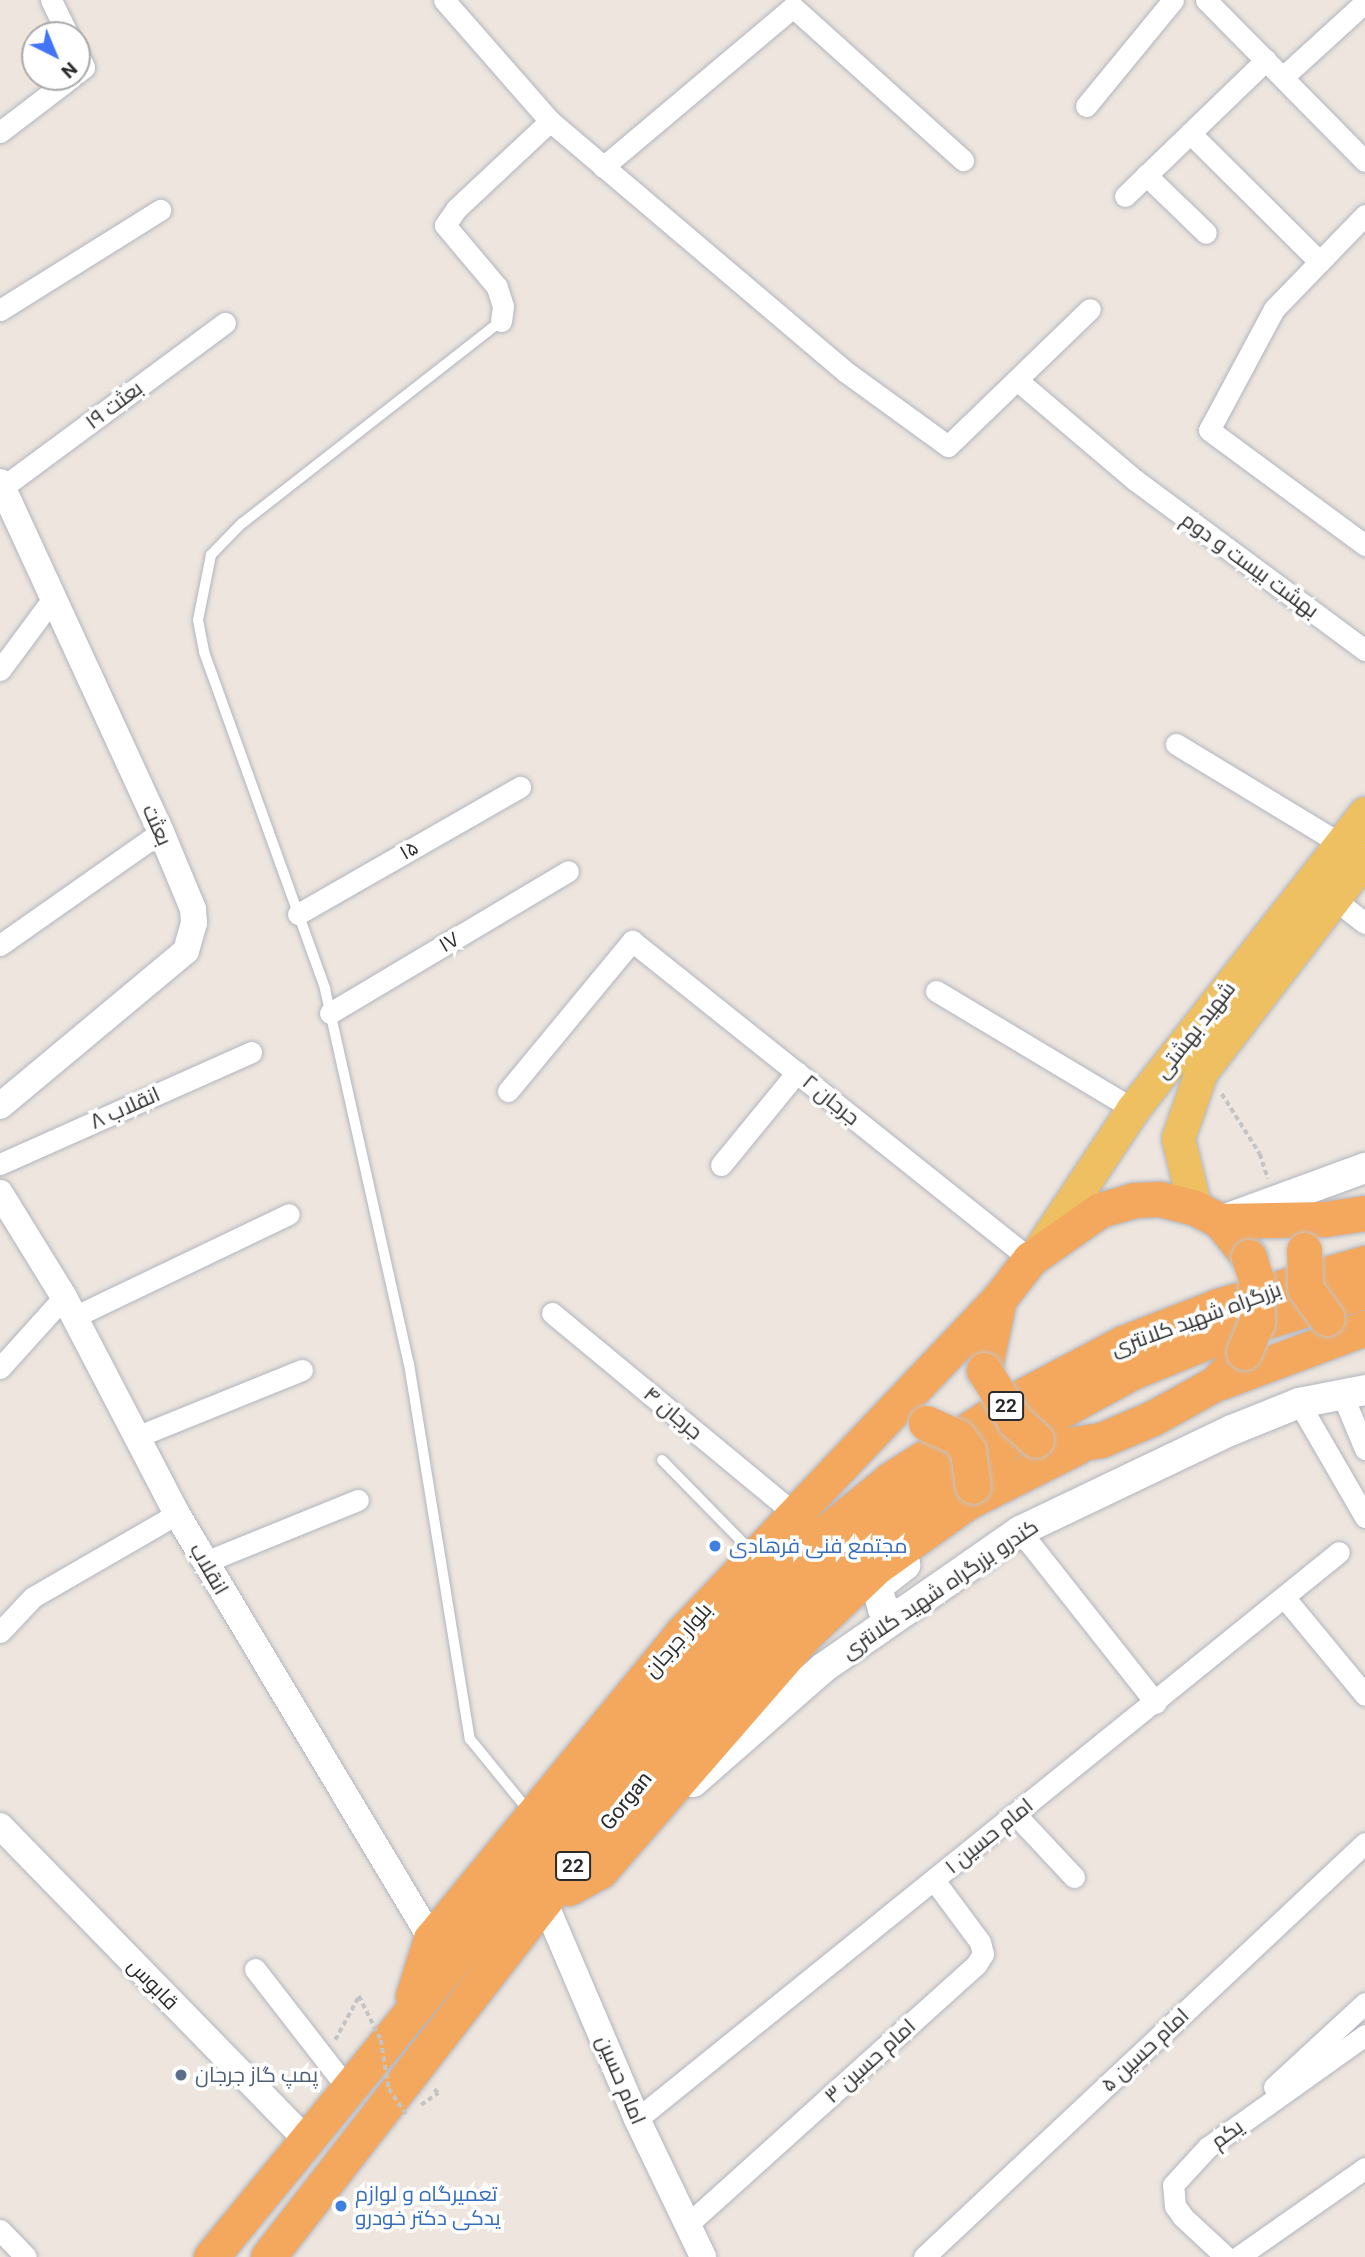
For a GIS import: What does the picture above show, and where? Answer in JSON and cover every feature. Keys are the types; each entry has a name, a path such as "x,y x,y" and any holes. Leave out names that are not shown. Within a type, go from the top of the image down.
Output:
{"highway":[{"name":"بلوار جرجان","path":"407,2015 431,1939 533,1815 754,1554 850,1451 999,1299 1033,1256 1100,1210 1134,1200 1160,1199 1208,1215"},
{"path":"1208,1215 1325,1219 1365,1213"},
{"path":"1208,1215 1249,1257 1256,1279 1257,1322 1244,1352 1216,1383"},
{"path":"1325,1219 1304,1250 1305,1288 1327,1318 1364,1329"},
{"name":"بزرگراه شهید کلانتری","path":"707,1650 805,1549 891,1479 1013,1401 1135,1339 1218,1306 1365,1263"},
{"name":"بزرگراه شهید کلانتری","path":"911,1505 1029,1428 1132,1372 1228,1333 1365,1291"},
{"path":"999,1299 984,1370 1015,1421 1058,1447"},
{"path":"544,1901 600,1871 638,1831 808,1632 876,1567 970,1494 1058,1447 1153,1419 1216,1383 1364,1329"},
{"path":"850,1451 891,1430 926,1423 958,1437 971,1460 970,1494"},
{"name":"Gorgan","path":"268,2257 544,1901 732,1672 814,1586 911,1505"},
{"name":"Gorgan","path":"211,2257 707,1650"}],"main road":[{"name":"شهید بهشتی","path":"1208,1215 1178,1138 1201,1072 1334,899 1365,813"},
{"name":"شهید بهشتی","path":"1033,1256 1133,1109 1353,851"},
{"path":"1208,1215 1275,1200 1365,1168"},
{"name":"کندرو بزرگراه شهید کلانتری","path":"638,1831 823,1668 896,1614 1020,1531 1232,1430 1299,1403 1354,1392"},
{"path":"896,1614 883,1609 877,1587 1058,1447"}],"street":[{"path":"51,0 61,21"},
{"path":"444,0 550,121 846,372 948,446 1090,309"},
{"path":"1086,106 1173,0"},
{"path":"1206,0 1365,161"},
{"path":"1283,77 1365,2"},
{"path":"604,167 789,4 963,160"},
{"path":"1125,196 1266,60"},
{"path":"0,132 49,91"},
{"path":"501,321 503,306 497,287 445,225 456,209 550,121"},
{"path":"1190,133 1320,262"},
{"path":"1146,175 1206,233"},
{"path":"0,310 160,210"},
{"path":"1365,215 1274,309 1209,430 1365,545"},
{"name":"بعثت ۱۹","path":"1,484 225,323"},
{"name":"بهشت بیست و دوم","path":"1017,380 1135,481 1365,650"},
{"name":"بعثت","path":"0,1106 186,951 194,936 193,909 161,832 1,484"},
{"path":"0,670 54,597"},
{"path":"1176,744 1353,851"},
{"name":"۱۵","path":"298,914 520,787"},
{"path":"5,941 161,832"},
{"name":"۱۷","path":"330,1013 568,872"},
{"path":"1334,899 1365,923"},
{"name":"جرجان ۲","path":"508,1090 632,941 1033,1256"},
{"path":"936,991 1133,1109"},
{"name":"۸ انقلاب","path":"0,1164 251,1052"},
{"path":"722,1165 797,1072"},
{"name":"انقلاب","path":"0,1193 69,1307 177,1514 431,1939"},
{"path":"0,1368 69,1307 289,1214"},
{"name":"۴ جرجان","path":"552,1313 794,1513"},
{"path":"136,1437 302,1370"},
{"path":"1354,1392 1365,1448"},
{"path":"1299,1403 1365,1517"},
{"path":"205,1562 358,1500"},
{"path":"0,1632 33,1597 177,1514"},
{"path":"1020,1531 1156,1703"},
{"name":"امام حسین ۱","path":"637,2119 1156,1703 1339,1552"},
{"path":"1284,1597 1365,1695"},
{"path":"1016,1815 1074,1877"},
{"name":"قابوس","path":"0,1826 307,2141"},
{"name":"امام حسین ۵","path":"924,2257 1365,1843"},
{"name":"امام حسین ۳","path":"687,2225 976,1965 983,1954 980,1942 934,1880"},
{"name":"امام حسین","path":"544,1901 637,2119 703,2257"},
{"path":"254,1969 348,2089"},
{"path":"1208,2147 1365,2003"},
{"name":"یکم","path":"1226,2257 1183,2217 1172,2194 1180,2173 1208,2147 1365,2035"},
{"path":"1238,2257 1365,2168"},
{"path":"0,2230 26,2257"}],"lane":[{"path":"501,321 242,523 211,555 198,620 204,652 298,914 330,1013 409,1364 470,1740 494,1774 533,1815"},
{"path":"662,1460 754,1554"}],"path":[{"path":"1201,1072 1225,1097 1260,1154 1275,1200"},
{"path":"335,2039 359,1996 381,2039 389,2089 407,2116"}],"place":[{"name":"مجتمع فنی فرهادی","path":"715,1546"},
{"name":"پمپ گاز جرجان","path":"181,2075"},
{"name":"تعمیرگاه و لوازم یدکی دکتر خودرو","path":"341,2206"}]}
